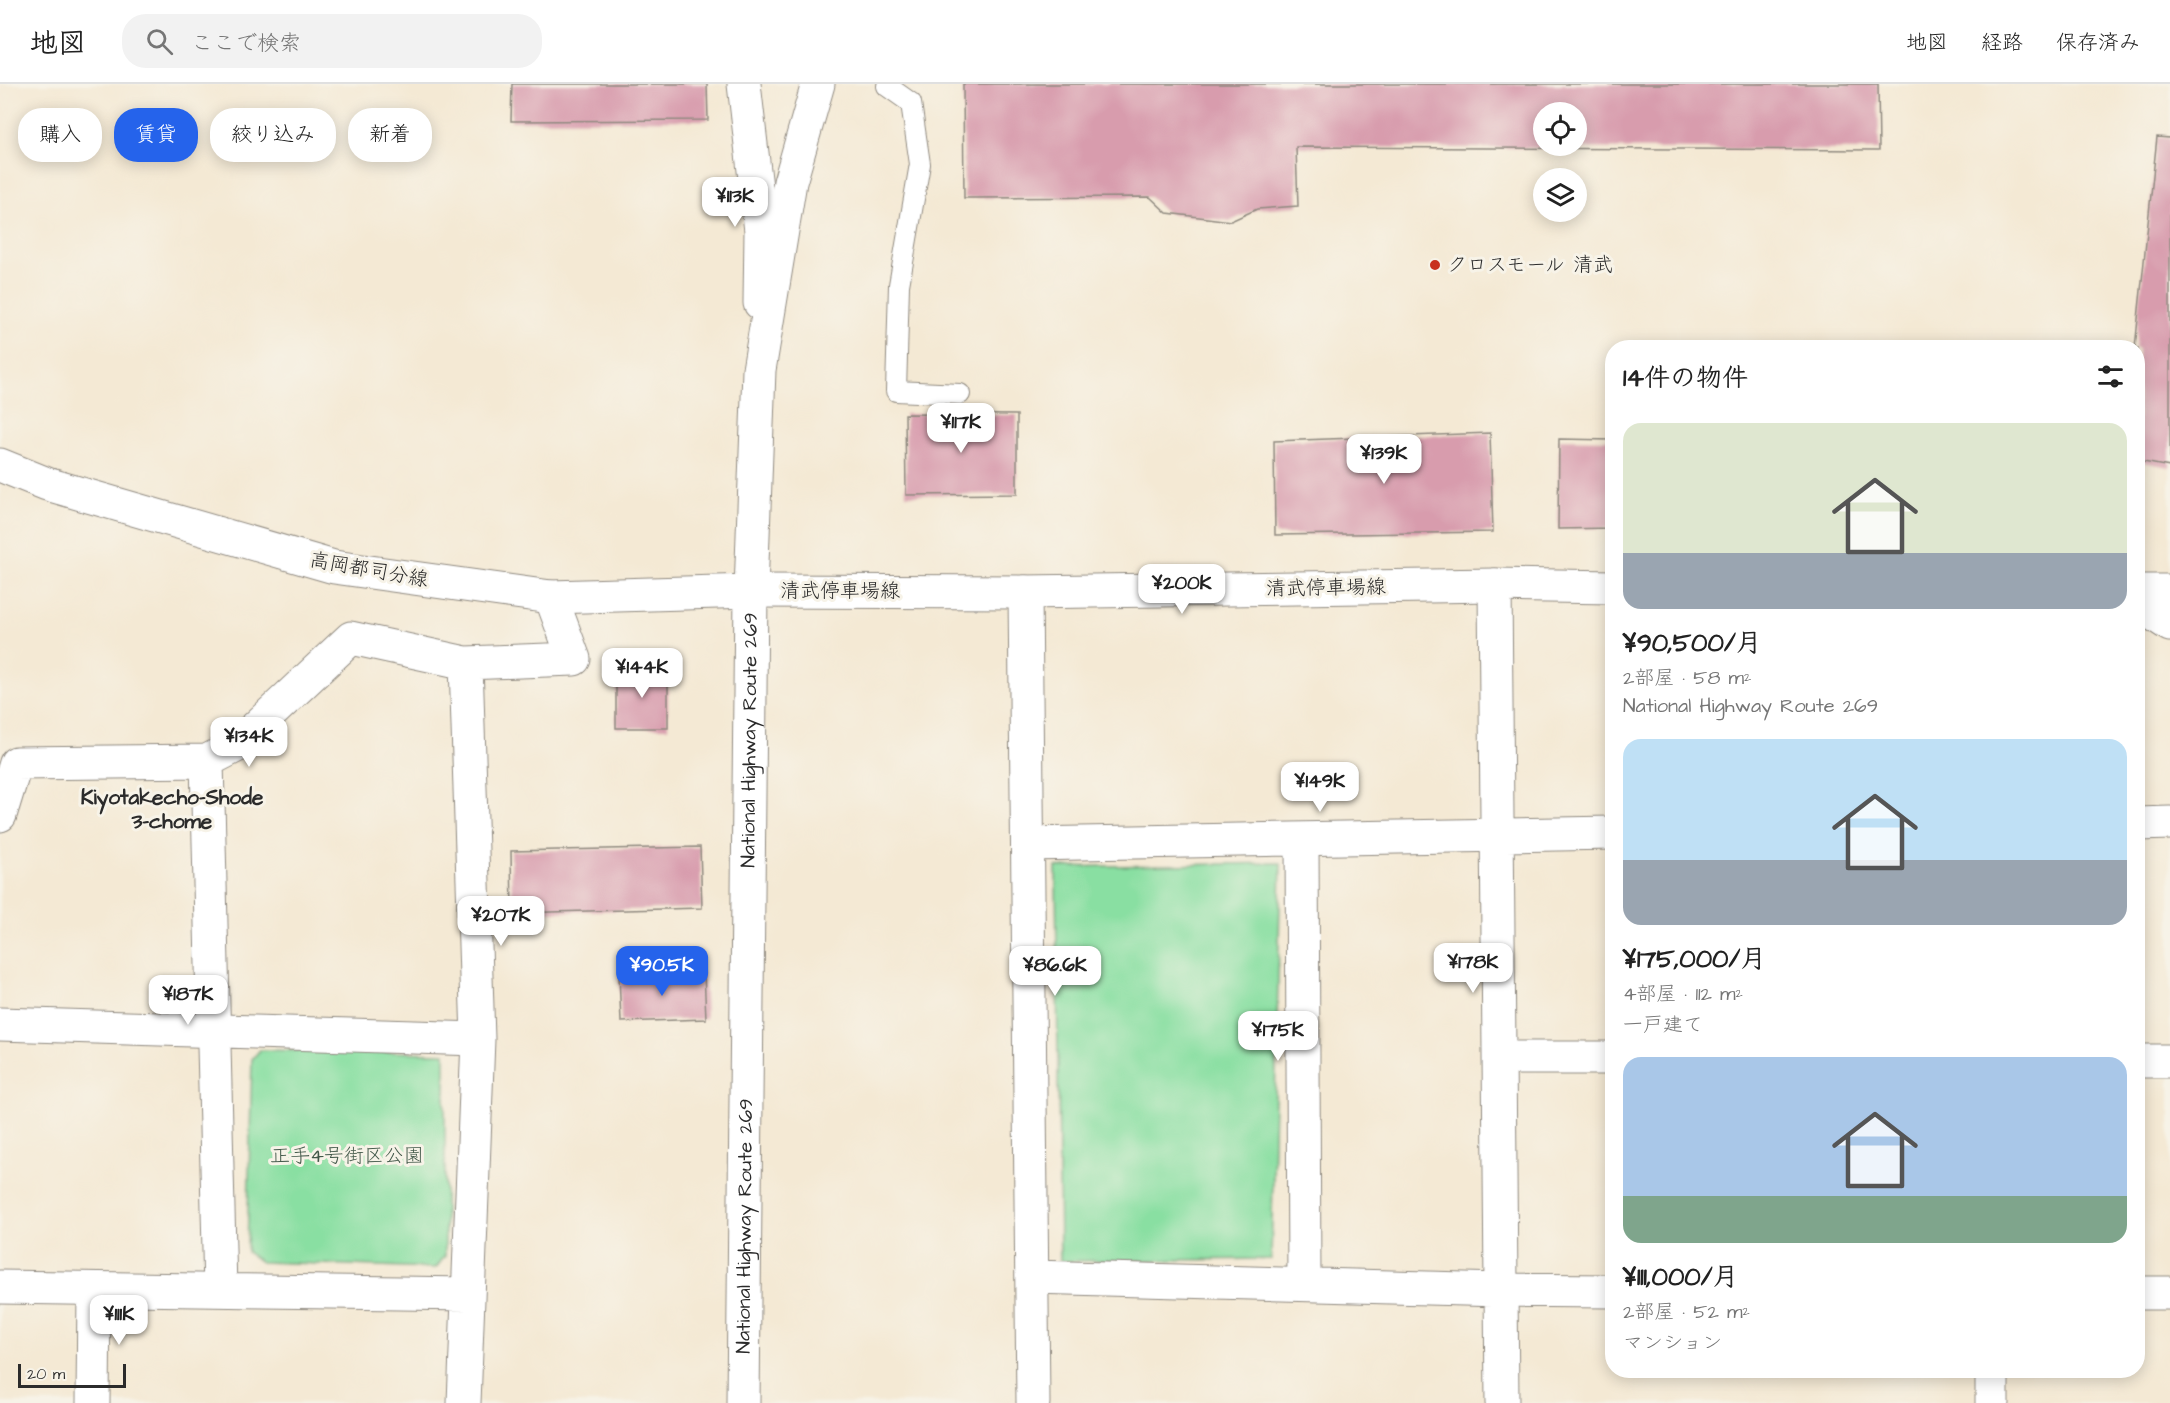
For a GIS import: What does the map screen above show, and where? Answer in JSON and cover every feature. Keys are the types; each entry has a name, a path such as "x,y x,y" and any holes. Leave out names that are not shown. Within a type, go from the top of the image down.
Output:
{"main road":[{"path":"744,84 761,231 759,370"},
{"name":"National Highway Route 269","path":"743,1403 751,591 759,370 790,182 818,84"},
{"name":"高岡都司分線","path":"0,465 47,484 333,567 551,597 751,591"},
{"path":"2145,583 2170,576"},
{"path":"1495,585 1502,1403"},
{"name":"清武停車場線","path":"751,591 1025,592 1495,585 1605,586"},
{"path":"2145,591 2170,591"},
{"path":"1025,592 1033,1403"},
{"path":"0,815 16,763 207,761 236,746 351,638 466,663 574,659 551,597"},
{"path":"2145,609 2170,625"},
{"path":"464,1403 478,1039 466,663"},
{"path":"207,761 220,1290"},
{"path":"2145,824 2170,823"},
{"path":"1028,844 1605,833"},
{"path":"1302,838 1305,1284"},
{"path":"0,1024 478,1039"},
{"path":"1499,1058 1605,1058"},
{"path":"2145,1061 2170,1061"},
{"path":"1032,1277 1605,1291"},
{"path":"0,1287 468,1294"},
{"path":"93,1403 94,1288"},
{"path":"2145,1293 2170,1293"},
{"path":"1992,1378 1992,1403"}],"lane":[{"path":"887,86 911,103 920,164 899,285 896,391 960,394"}],"green space":[{"path":"1281,863 1271,1259 1060,1261 1056,867"},
{"name":"正手4号街区公園","path":"260,1050 445,1053 445,1256 436,1268 261,1262 247,1252 252,1059"}],"building":[{"path":"512,84 707,84 708,120 511,121"},
{"path":"963,84 1878,84 1879,150 1587,148 1587,102 1533,102 1533,148 1296,147 1298,206 1257,209 1231,221 1167,213 1150,197 964,198"},
{"path":"2157,137 2170,138 2170,467 2145,462 2145,340 2136,340"},
{"path":"905,414 1017,415 1017,494 906,495"},
{"path":"1490,433 1493,532 1275,535 1274,441"},
{"path":"1559,439 1605,440 1605,528 1558,529"},
{"path":"668,670 668,728 616,728 616,671"},
{"path":"700,847 702,908 512,913 511,851"},
{"path":"704,972 706,1019 621,1022 619,975"}],"place":[{"name":"クロスモール 清武","path":"1435,265"}],"district":[{"name":"Kiyotakecho-Shode 3-chome","path":"172,809"}]}
